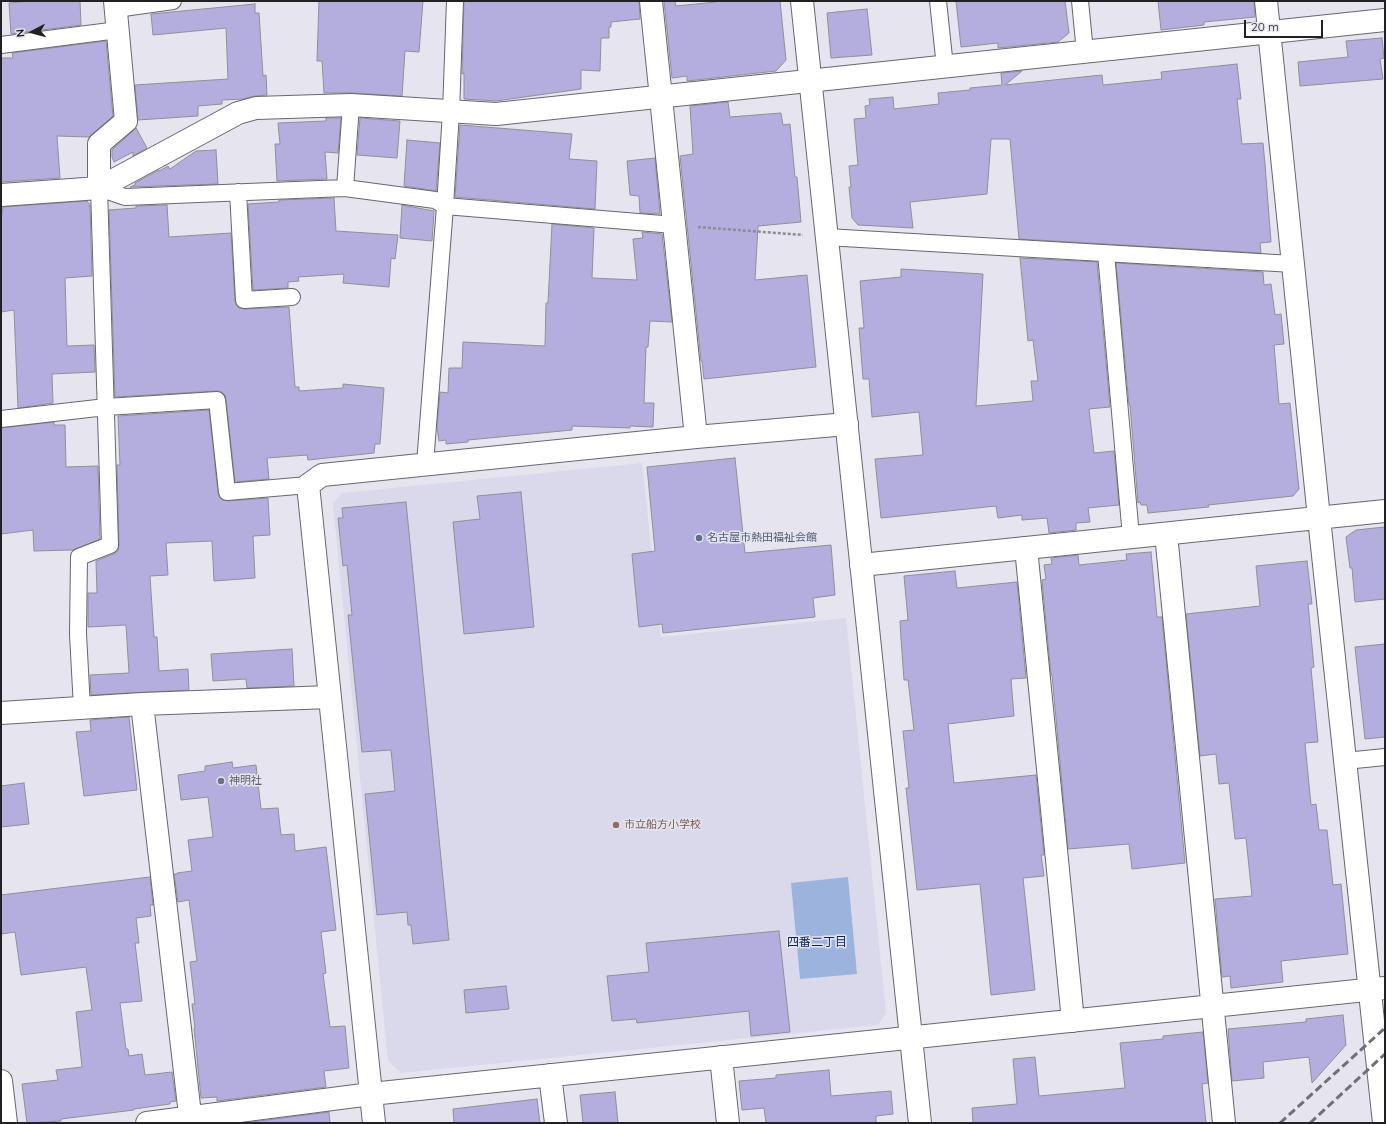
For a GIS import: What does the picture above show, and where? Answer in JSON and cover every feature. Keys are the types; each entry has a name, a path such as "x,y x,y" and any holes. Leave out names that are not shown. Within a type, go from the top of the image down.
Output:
{"street":[{"path":"651,1 696,437"},
{"path":"802,1 920,1123"},
{"path":"1266,1 1345,761 1377,989 1384,1123"},
{"path":"99,188 99,144 126,121 116,13"},
{"path":"1,195 99,188 238,114 256,108 351,105 496,114 1385,20"},
{"path":"374,1123 308,485 322,475 696,437 846,424"},
{"path":"861,565 1385,511"},
{"path":"1166,534 1224,1123"},
{"path":"1026,548 1073,1020"},
{"path":"1,713 142,704 330,697"},
{"path":"142,704 191,1120"},
{"path":"147,1123 191,1120 371,1094 1377,989"},
{"path":"721,1057 728,1123"},
{"path":"550,1075 556,1123"},
{"path":"1,1081 6,1123"}],"lane":[{"path":"1,46 116,13 173,1"},
{"path":"425,464 445,206 451,112 455,1"},
{"path":"938,1 945,67"},
{"path":"1080,1 1084,52"},
{"path":"345,188 351,105"},
{"path":"82,708 78,634 79,557 110,545 99,188 125,197 345,188 435,200 445,206 674,225"},
{"path":"238,192 244,300 292,297"},
{"path":"826,236 1293,264"},
{"path":"1106,253 1131,537"},
{"path":"1,419 106,407 218,400 227,492 308,485"},
{"path":"1345,761 1385,757"}],"path":[{"path":"674,225 826,236"}],"shaded area":[{"name":"市立船方小学校","path":"642,463 661,637 846,618 886,1013 878,1025 401,1073 388,1061 333,504 342,493"}],"water":[{"path":"848,877 857,974 800,979 791,883"}],"building":[{"path":"31,1 80,1 81,25 11,34 9,3"},
{"path":"319,1 423,1 419,52 405,51 402,96 324,93 322,61 317,61"},
{"path":"464,1 639,1 640,19 611,22 611,27 609,27 609,38 601,38 600,71 581,70 581,89 496,101 464,99 464,73 462,74"},
{"path":"664,1 675,1 676,6 716,1 780,1 786,60 776,71 687,81 687,76 672,78"},
{"path":"956,1 1065,1 1069,33 1058,42 998,48 998,43 961,47"},
{"path":"1158,1 1254,1 1255,17 1204,22 1204,25 1161,30"},
{"path":"255,4 255,13 259,13 263,76 266,75 267,95 243,99 222,100 222,104 198,106 198,116 138,120 135,85 228,79 226,28 153,35 151,14"},
{"path":"867,9 872,55 831,58 827,13"},
{"path":"1382,38 1384,58 1380,59 1383,79 1300,86 1298,62 1348,57 1346,41"},
{"path":"106,41 113,116 89,137 57,136 60,178 1,182 1,58 13,58 12,53"},
{"path":"1237,64 1241,99 1237,99 1242,144 1263,143 1271,242 1260,243 1261,253 1019,239 1010,139 991,139 987,194 910,202 913,228 858,225 852,218 849,187 851,187 849,166 858,165 854,119 866,118 865,106 870,105 869,99 893,97 894,109 939,104 938,93 1002,85 1001,73 1022,71 1005,85 1102,75 1103,85 1162,79 1161,72"},
{"path":"728,102 730,117 781,113 783,125 790,124 801,222 758,226 755,280 807,275 816,367 704,379 680,156 693,154 690,106"},
{"path":"326,118 341,118 338,153 325,152 327,179 277,181 275,144 280,144 278,123 326,121"},
{"path":"360,118 400,121 397,158 357,155"},
{"path":"460,125 572,134 569,159 597,161 595,209 455,197"},
{"path":"136,128 147,148 133,156 133,152 114,162 112,150"},
{"path":"407,140 440,143 436,191 404,186"},
{"path":"216,150 218,184 130,187 159,170 168,166 170,169 196,151"},
{"path":"655,158 660,214 640,213 639,196 630,195 627,161"},
{"path":"334,198 336,231 398,235 395,259 391,258 389,287 343,283 344,274 298,277 299,281 288,282 288,288 253,290 248,204 279,202 279,200"},
{"path":"87,201 90,205 92,276 65,278 67,346 94,345 95,372 52,374 53,403 18,408 14,310 1,312 1,219 3,207"},
{"path":"167,205 169,237 231,233 235,301 239,308 289,307 295,387 299,387 299,391 343,388 343,384 384,388 380,444 375,444 374,453 308,460 307,455 267,458 269,479 235,482 226,399 225,395 221,392 216,391 115,397 109,210 136,208 136,206"},
{"path":"402,205 434,211 432,241 400,238"},
{"path":"552,224 594,228 592,278 637,280 633,239 643,238 642,232 662,234 672,322 650,321 648,347 646,347 644,403 654,403 653,427 630,426 630,428 572,426 572,430 468,440 468,442 446,444 446,440 439,441 437,427 440,392 448,393 449,368 462,368 463,342 545,346 546,303 548,303"},
{"path":"1020,258 1097,262 1110,407 1089,409 1094,453 1114,451 1119,505 1088,508 1090,522 1076,523 1076,530 1049,533 1047,518 1022,520 1022,515 998,518 996,506 881,518 875,459 923,455 919,412 872,417 869,379 863,379 859,328 864,328 860,281 901,277 901,269 983,274 976,406 1033,401 1031,381 1038,381 1033,340 1028,341"},
{"path":"1116,263 1263,272 1264,285 1271,284 1275,315 1281,314 1284,344 1274,345 1279,404 1290,403 1299,489 1293,496 1148,513 1147,505 1141,505 1140,502 1138,503"},
{"path":"209,410 219,497 228,501 268,498 270,535 253,536 255,578 214,581 212,541 166,543 168,575 150,576 154,637 157,637 159,671 188,669 189,690 91,695 90,675 129,673 126,625 88,627 88,593 97,593 96,561 114,554 118,551 119,545 117,465 120,465 118,416"},
{"path":"54,422 54,425 65,425 66,467 98,466 100,539 73,550 34,551 33,530 1,534 1,428"},
{"path":"735,458 745,553 831,545 835,595 813,598 815,617 663,633 662,624 639,627 632,554 655,551 647,467"},
{"path":"521,492 534,627 464,634 453,522 480,519 477,496"},
{"path":"406,502 449,940 413,944 411,925 408,925 407,912 377,915 365,794 395,791 391,750 362,752 348,615 352,615 347,565 343,566 338,518 343,518 342,508"},
{"path":"1385,527 1385,599 1355,602 1352,568 1350,568 1346,537 1356,530"},
{"path":"1151,552 1157,617 1162,617 1185,863 1132,869 1129,844 1068,849 1042,580 1046,579 1044,565 1052,564 1051,558 1078,555 1079,565 1127,560 1126,554"},
{"path":"1307,561 1312,604 1308,604 1314,667 1311,668 1318,742 1305,743 1311,805 1316,804 1319,830 1327,830 1333,885 1341,884 1348,954 1281,961 1283,982 1231,988 1230,976 1222,977 1215,899 1252,896 1246,838 1235,839 1229,783 1219,784 1216,754 1200,756 1186,614 1260,606 1256,566"},
{"path":"955,571 957,588 1017,582 1026,678 1011,679 1014,716 948,724 954,783 1036,775 1044,855 1041,855 1044,876 1023,878 1035,990 991,995 980,884 917,890 906,788 909,788 903,731 914,730 908,680 904,680 901,639 900,621 908,620 904,576"},
{"path":"1385,644 1385,737 1365,739 1355,647"},
{"path":"292,649 294,686 247,688 246,679 213,681 211,654"},
{"path":"129,717 137,790 84,796 76,732 91,731 90,720"},
{"path":"232,762 233,768 256,765 261,809 278,808 281,835 294,834 295,851 326,847 336,930 321,932 326,973 323,974 330,1027 345,1026 349,1068 324,1071 326,1087 217,1101 217,1097 201,1098 192,1004 195,1004 190,962 197,961 189,900 178,902 174,874 192,871 188,840 213,837 208,797 181,800 178,775 205,771 205,766"},
{"path":"24,783 29,824 1,827 1,786"},
{"path":"150,877 153,905 150,905 151,916 136,918 139,943 135,943 142,1001 120,1003 126,1049 128,1049 129,1056 142,1054 145,1075 172,1072 176,1101 170,1102 170,1104 134,1110 61,1119 61,1121 27,1123 22,1084 58,1080 56,1070 82,1067 76,1012 92,1010 86,967 21,975 15,932 1,934 1,895"},
{"path":"779,931 790,1032 751,1036 749,1011 637,1023 636,1019 612,1021 607,976 649,972 646,943"},
{"path":"506,986 509,1009 466,1013 464,990"},
{"path":"1343,1015 1346,1045 1312,1083 1309,1057 1263,1062 1264,1078 1232,1081 1228,1029 1306,1022 1306,1019"},
{"path":"1203,1032 1208,1083 1202,1084 1206,1123 973,1123 972,1108 1017,1104 1013,1059 1035,1057 1039,1096 1125,1088 1120,1043 1163,1039 1163,1036"},
{"path":"829,1070 831,1096 891,1091 893,1114 876,1116 876,1123 766,1123 764,1108 742,1110 739,1081 776,1078 776,1075"},
{"path":"615,1092 618,1123 583,1123 580,1095"},
{"path":"537,1099 540,1123 454,1123 453,1109"},
{"path":"329,1112 330,1123 244,1123"}],"railway":[{"path":"1280,1123 1385,1028"},
{"path":"1310,1123 1385,1054"}],"place":[{"name":"名古屋市熱田福祉会館","path":"699,538"},
{"name":"神明社","path":"221,781"},
{"name":"市立船方小学校","path":"616,825"}],"district":[{"name":"四番二丁目","path":"817,942"}]}
